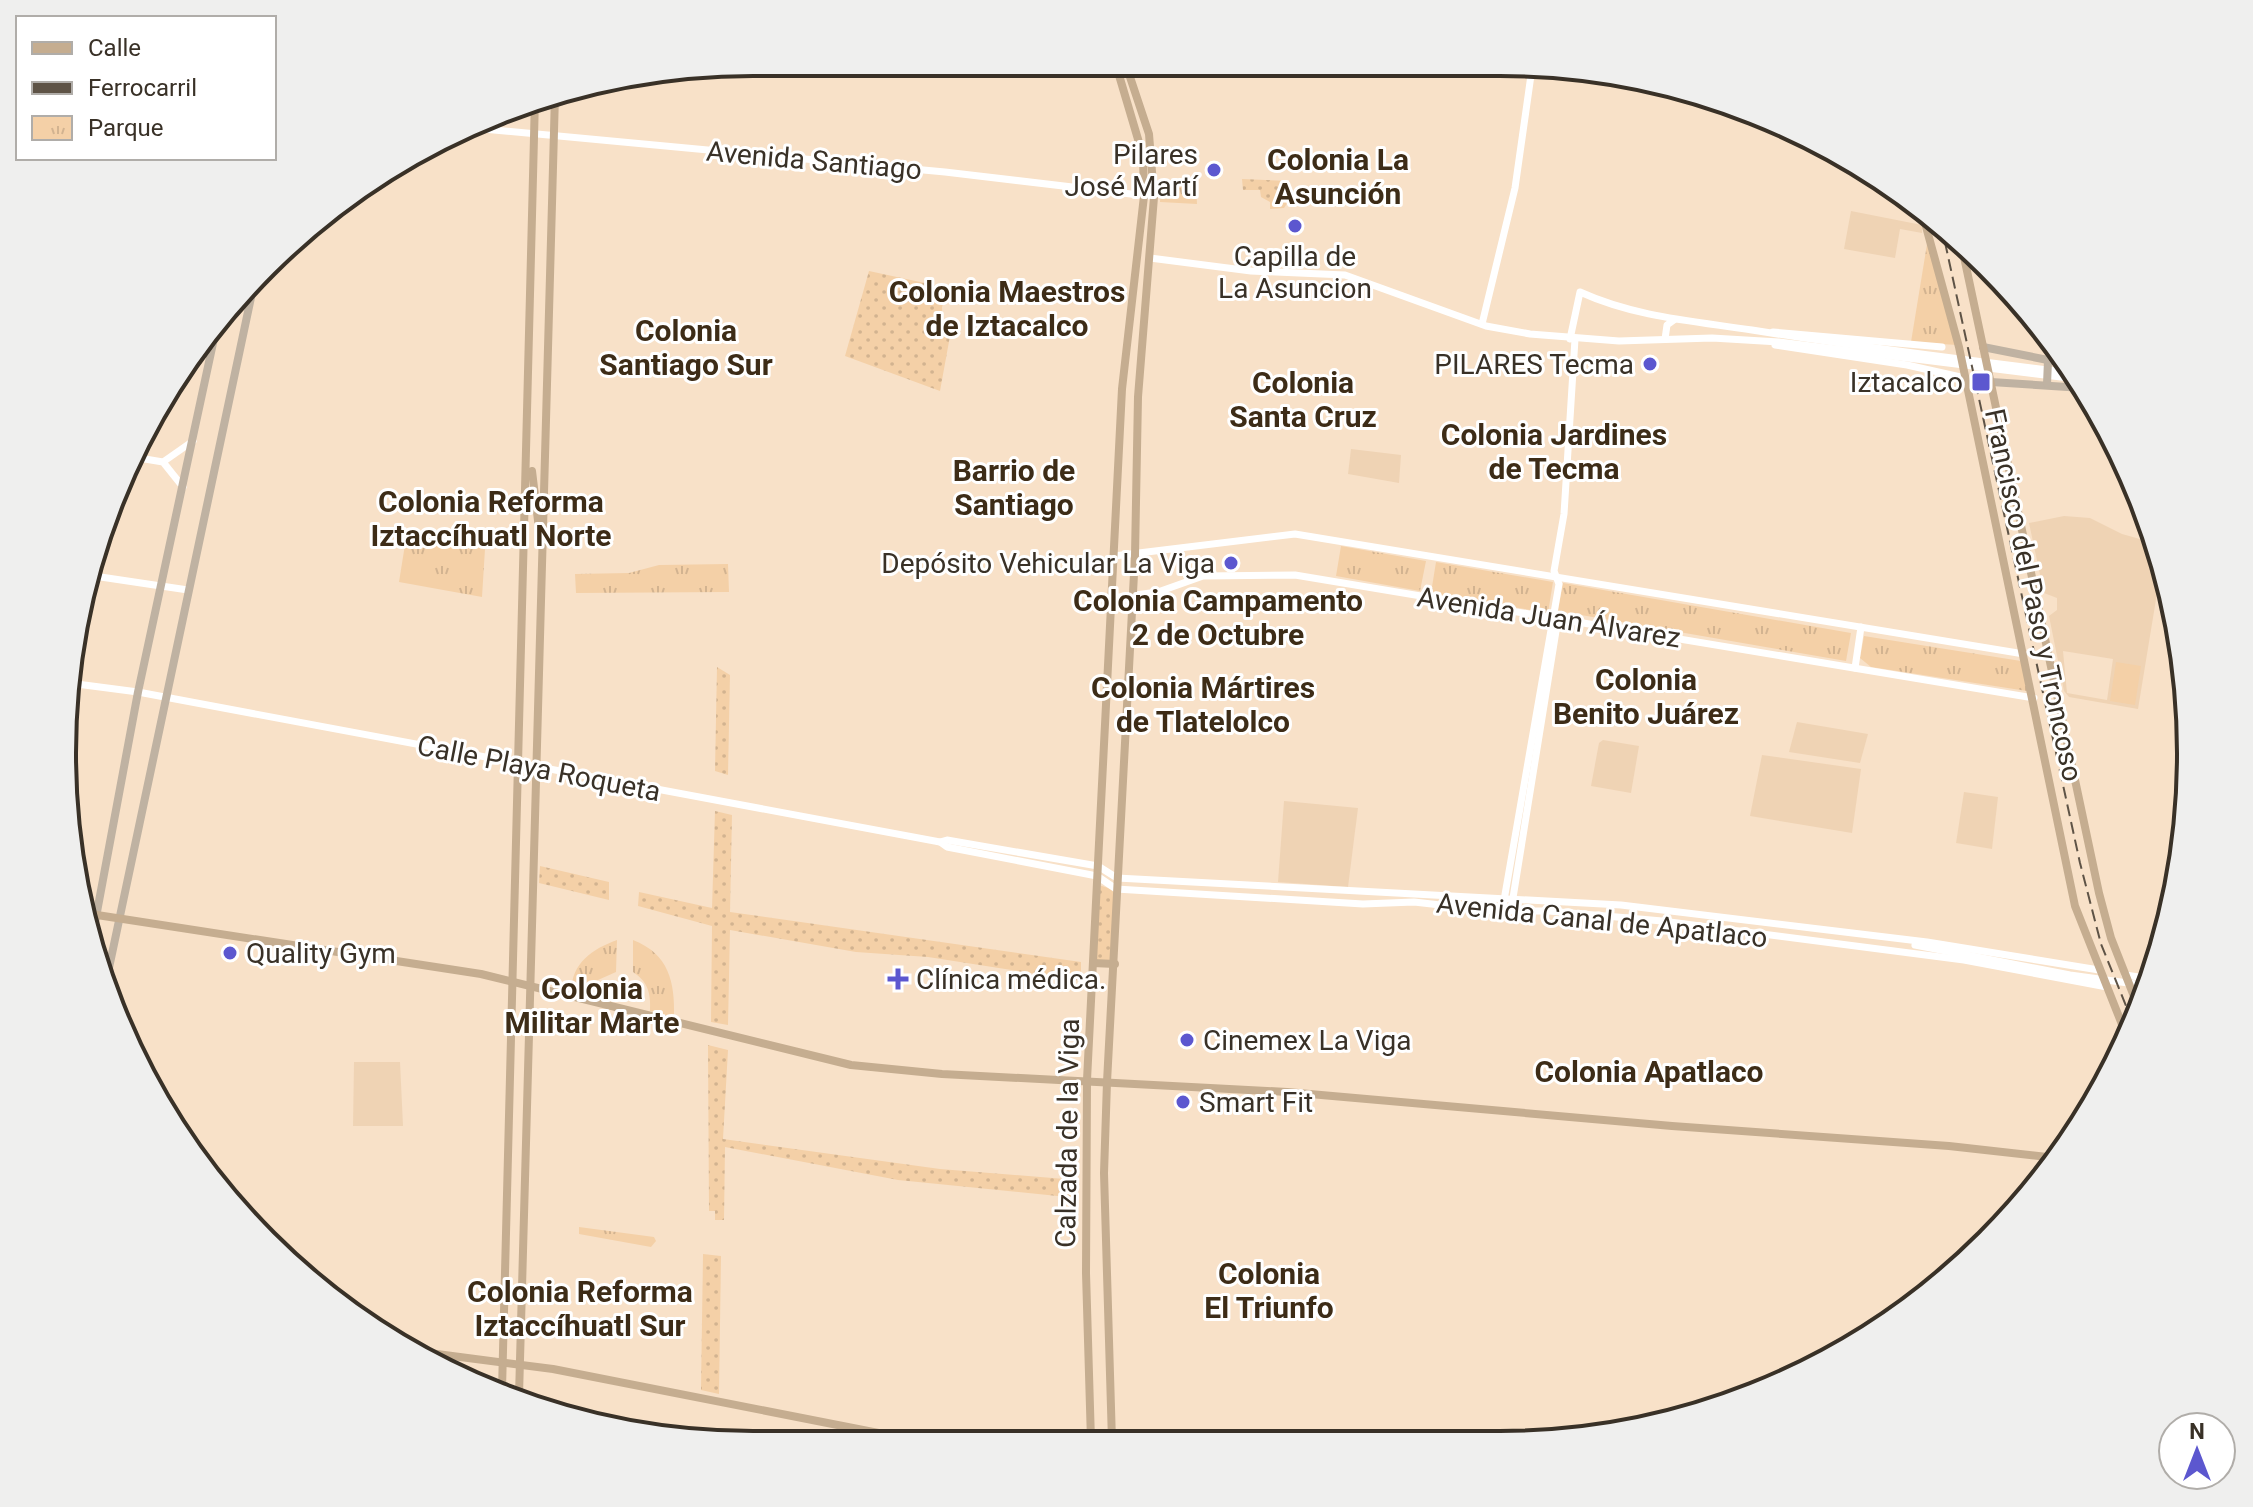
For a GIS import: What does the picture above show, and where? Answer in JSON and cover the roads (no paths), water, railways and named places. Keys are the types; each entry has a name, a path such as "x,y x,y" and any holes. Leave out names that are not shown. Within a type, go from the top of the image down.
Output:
{"main road":[{"name":"Calzada de la Viga","path":"1112,1431 1107,1272 1107,1082 1135,555 1138,397 1154,197 1149,134 1122,76"},
{"name":"Calzada de la Viga","path":"1091,1431 1086,1273 1087,1080 1121,396 1144,196 1143,156 1126,76"},
{"path":"519,1389 555,106"},
{"path":"502,1382 535,112"},
{"name":"Francisco del Paso y Troncoso","path":"1927,229 1943,277 2034,698 2075,906 2121,1022"},
{"name":"Francisco del Paso y Troncoso","path":"1965,261 2072,777 2103,912 2133,993"},
{"path":"110,964 250,300"},
{"path":"213,346 138,692 97,915 433,965 851,1065 942,1074 1287,1092 2044,1156"},
{"path":"1983,347 2052,362"},
{"path":"2047,384 2048,361"},
{"path":"1991,382 2069,386"},
{"path":"1121,396 1138,397"},
{"path":"528,442 543,565"},
{"path":"1093,963 1115,964"},
{"path":"1086,1273 1107,1272"},
{"path":"440,1354 520,1363 868,1431"}],"street":[{"path":"1482,324 1515,188 1531,77"},
{"name":"Avenida Santiago","path":"491,129 945,172 1154,197"},
{"path":"1150,258 1251,271 1345,275 1482,324 1573,339 1712,338 1898,353"},
{"path":"1508,905 1557,625 1554,618 1557,578 1554,571 1564,514 1573,339 1580,292 1631,312 2061,375"},
{"path":"1446,316 1459,315"},
{"path":"1665,339 1667,325 1676,319"},
{"path":"1759,331 1942,347"},
{"path":"1773,344 1907,365 1965,378"},
{"path":"163,462 193,441"},
{"path":"144,459 163,462 183,487"},
{"name":"Avenida Juan Álvarez","path":"1114,556 1295,534 2024,654"},
{"name":"Avenida Juan Álvarez","path":"1112,598 1158,592 1203,576 1285,574 2034,698"},
{"path":"99,577 188,590"},
{"path":"1855,668 1861,627"},
{"name":"Calle Playa Roqueta","path":"80,684 138,692 940,842 947,847 1097,871"},
{"path":"1097,871 1116,889"},
{"name":"Avenida Canal de Apatlaco","path":"1097,871 1117,878 1364,893 1417,892 1975,962 2107,987"},
{"name":"Avenida Canal de Apatlaco","path":"1116,889 1363,904 1414,902 1648,908 2099,970"},
{"path":"1910,942 1965,955 2136,984"},
{"path":"1912,954 1965,955"},
{"path":"2076,983 2084,976 2082,968"},
{"path":"2125,975 2139,977"}],"railway":[{"path":"1945,243 2080,863 2101,944 2127,1008"}],"place":[{"name":"Pilares José Martí","path":"1214,170"},
{"name":"Capilla de La Asuncion","path":"1295,226"},
{"name":"PILARES Tecma","path":"1650,364"},
{"name":"Iztacalco","path":"1981,382"},
{"name":"Depósito Vehicular La Viga","path":"1231,563"},
{"name":"Quality Gym","path":"230,953"},
{"name":"Clínica médica.","path":"898,979"},
{"name":"Cinemex La Viga","path":"1187,1040"},
{"name":"Smart Fit","path":"1183,1102"}],"district":[{"name":"Colonia La Asunción","path":"1338,177"},
{"name":"Colonia Maestros de Iztacalco","path":"1007,309"},
{"name":"Colonia Santiago Sur","path":"686,348"},
{"name":"Colonia Santa Cruz","path":"1303,400"},
{"name":"Colonia Jardines de Tecma","path":"1554,452"},
{"name":"Barrio de Santiago","path":"1014,488"},
{"name":"Colonia Reforma Iztaccíhuatl Norte","path":"491,519"},
{"name":"Colonia Campamento 2 de Octubre","path":"1218,618"},
{"name":"Colonia Benito Juárez","path":"1646,697"},
{"name":"Colonia Mártires de Tlatelolco","path":"1203,705"},
{"name":"Colonia Militar Marte","path":"592,1006"},
{"name":"Colonia Apatlaco","path":"1649,1072"},
{"name":"Colonia El Triunfo","path":"1269,1291"},
{"name":"Colonia Reforma Iztaccíhuatl Sur","path":"580,1309"}]}
